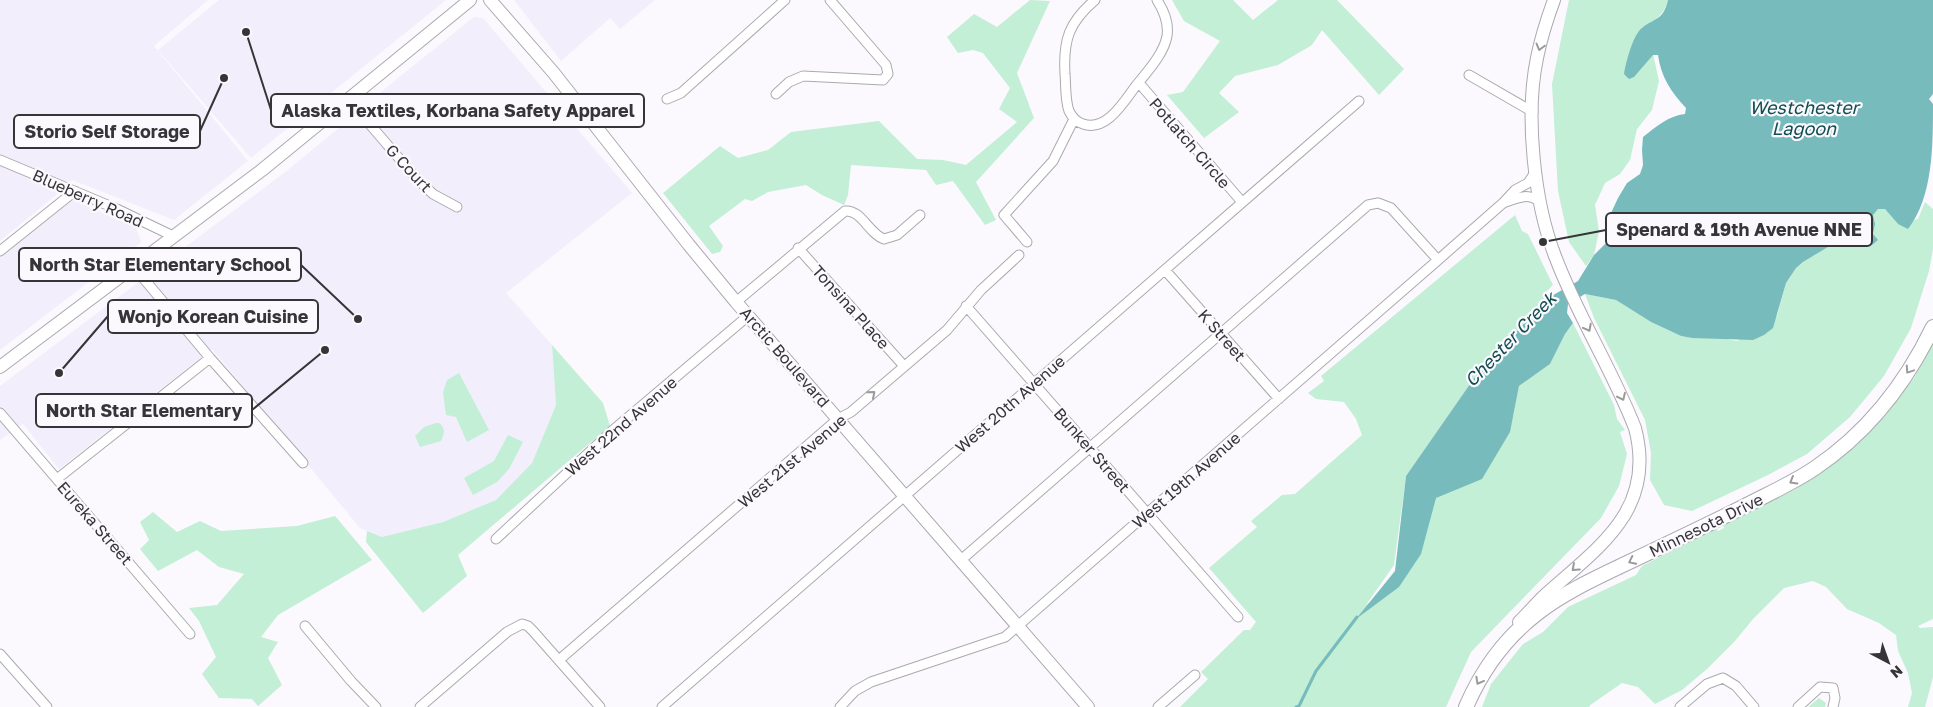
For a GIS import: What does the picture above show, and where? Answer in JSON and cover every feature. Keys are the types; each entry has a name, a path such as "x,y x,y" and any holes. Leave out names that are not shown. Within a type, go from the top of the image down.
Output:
{"main road":[{"path":"0,367 262,170 470,0"},
{"name":"Arctic Boulevard","path":"490,0 553,72 584,114 642,183 689,246 736,302 1088,707"},
{"path":"1495,656 1516,626 1541,599 1614,531 1630,506 1637,488 1640,458 1640,444 1635,428 1555,257 1540,202 1532,146 1533,82 1537,59 1554,0"},
{"name":"Minnesota Drive","path":"1466,707 1483,674 1495,656 1539,612 1570,592 1778,490 1815,468 1845,445 1881,408 1914,363 1933,327"}],"street":[{"path":"667,99 681,93 785,0"},
{"path":"776,94 789,82 803,76 884,80 888,74 886,65 830,0"},
{"path":"1095,0 1076,19 1065,45 1064,63 1070,114 1084,125 1102,122 1113,114 1163,47 1167,35 1166,16 1157,0"},
{"path":"1469,75 1533,112"},
{"name":"Potlatch Circle","path":"1138,83 1242,202"},
{"name":"G Court","path":"348,99 416,178 433,194 458,207"},
{"name":"West 20th Avenue","path":"662,707 904,494 1166,270 1359,101"},
{"path":"1027,242 1004,215 1053,161 1074,119"},
{"name":"Blueberry Road","path":"0,160 175,237"},
{"name":"West 19th Avenue","path":"840,707 855,691 871,682 1005,637 1279,400 1503,203 1515,190 1528,183 1536,171"},
{"path":"0,251 74,191"},
{"name":"West 19th Avenue","path":"1503,203 1526,196 1535,198 1540,202"},
{"path":"961,560 1368,205 1378,203 1391,208 1438,260"},
{"path":"736,302 840,213 848,210 858,216 874,234 884,239 897,235 920,216"},
{"name":"Tonsina Place","path":"798,248 904,366"},
{"name":"West 21st Avenue","path":"559,660 838,419 850,412 947,330 981,290 1019,255"},
{"path":"134,267 210,358 303,463"},
{"name":"K Street","path":"1166,270 1279,400"},
{"name":"Bunker Street","path":"966,306 1238,617"},
{"name":"West 22nd Avenue","path":"496,539 612,431 748,316"},
{"path":"57,479 210,358"},
{"name":"Eureka Street","path":"0,413 190,634"},
{"path":"420,707 507,632 522,624 528,626 533,631 600,707"},
{"path":"306,626 351,681 376,707"},
{"path":"0,654 46,707"},
{"path":"1158,707 1195,675"},
{"path":"1680,707 1708,684 1723,678 1736,686 1754,707"},
{"path":"1798,707 1820,688 1833,688 1835,698 1833,707"}],"shaded area":[{"path":"0,0 208,0 154,46 248,161 174,220 72,180 0,241"},
{"path":"219,0 446,0 251,158 158,50"},
{"path":"514,0 655,0 620,29 610,18 561,61"},
{"path":"474,17 483,18 632,193 506,293 552,345 556,405 532,463 496,500 443,522 382,537 360,528 212,349 59,469 23,424 0,440 0,386 284,173 345,123 354,123 372,99"},
{"path":"73,200 136,228 141,242 0,350 0,256"}],"green space":[{"path":"1030,0 1050,1 1017,73 1034,118 976,182 996,220 985,225 953,181 936,185 926,170 851,165 848,195 844,205 806,185 768,192 752,201 745,199 709,226 723,246 720,252 712,254 663,193 720,146 738,158 768,150 791,132 879,121 917,159 943,160 966,165 1017,122 999,109 1010,88 983,53 973,50 958,53 947,37 974,14 997,27"},
{"path":"1172,0 1233,0 1253,20 1278,0 1337,0 1404,69 1379,95 1322,30 1312,45 1278,65 1235,76 1219,93 1239,112 1204,138 1167,95 1183,92 1220,41 1184,21"},
{"path":"1569,0 1668,0 1664,10 1658,17 1641,28 1644,65 1653,54 1659,81 1652,110 1637,129 1630,160 1620,174 1605,183 1595,205 1599,231 1594,255 1586,266 1569,242 1558,191 1552,84"},
{"path":"1925,202 1933,209 1933,249 1929,271 1911,328 1884,376 1850,417 1807,454 1692,511 1664,505 1650,480 1651,453 1645,420 1594,318 1585,294 1616,300 1651,322 1681,336 1721,338 1737,341 1777,316 1786,283 1796,268 1803,262 1833,244 1872,245 1873,215 1878,209 1885,209 1898,224 1918,219"},
{"path":"1515,215 1522,231 1528,234 1553,285 1546,292 1548,298 1477,374 1406,476 1394,565 1366,605 1387,590 1438,487 1513,417 1519,386 1550,364 1565,334 1573,323 1614,405 1617,419 1625,430 1620,432 1627,454 1619,486 1601,518 1471,652 1446,707 1180,707 1208,679 1201,672 1244,630 1250,630 1256,622 1209,568 1257,527 1251,521 1282,495 1295,494 1362,435 1356,419 1344,402 1316,399 1308,393 1324,381 1321,376"},
{"path":"1933,344 1933,619 1918,626 1920,628 1933,627 1933,677 1925,707 1908,707 1912,693 1908,673 1898,651 1896,635 1879,623 1847,609 1826,587 1813,581 1784,588 1707,669 1682,690 1655,704 1638,687 1622,683 1590,707 1482,707 1491,684 1523,644 1543,632 1568,607 1636,575 1642,566 1716,528 1718,531 1724,528 1723,525 1796,489 1857,445 1885,416 1914,378"},
{"path":"552,345 603,403 610,426 458,555 467,576 423,613 366,542 367,531 382,537 443,522 496,500 532,463 556,405"},
{"path":"459,373 489,430 467,442 456,417 446,415 443,392 447,380"},
{"path":"439,423 444,429 441,441 420,447 415,436 424,427"},
{"path":"508,435 523,442 509,469 497,482 473,495 464,478 494,461"},
{"path":"153,512 177,532 200,521 221,531 297,526 335,516 372,560 278,615 261,637 278,642 268,658 282,685 258,706 252,699 219,698 202,674 216,657 199,621 189,608 217,605 244,574 219,567 197,550 158,571 140,549 149,540 140,522"},
{"path":"1819,698 1826,703 1825,707 1808,707"}],"water":[{"name":"Westchester Lagoon","path":"1668,0 1933,0 1933,94 1929,99 1933,104 1932,154 1927,186 1916,216 1908,229 1898,224 1885,209 1878,209 1873,215 1875,224 1873,234 1878,240 1872,245 1833,244 1803,262 1796,268 1786,283 1773,328 1753,340 1681,336 1651,322 1616,300 1585,294 1568,304 1567,313 1573,323 1565,334 1550,364 1519,386 1510,432 1482,479 1436,498 1421,554 1399,587 1356,619 1395,571 1406,476 1477,374 1548,298 1578,281 1594,255 1609,240 1614,226 1611,213 1627,183 1640,174 1643,165 1643,137 1668,119 1685,114 1686,108 1671,90 1664,77 1658,55 1653,55 1634,77 1629,79 1624,74 1628,56 1636,36 1643,27 1662,15"}],"waterway":[{"name":"Chester Creek","path":"1296,707 1299,706 1316,671 1357,617"}],"place":[{"name":"Alaska Textiles, Korbana Safety Apparel","path":"246,32"},
{"name":"Storio Self Storage","path":"224,78"},
{"name":"Spenard & 19th Avenue NNE","path":"1543,242"},
{"name":"North Star Elementary School","path":"358,319"},
{"name":"North Star Elementary","path":"325,350"},
{"name":"Wonjo Korean Cuisine","path":"59,373"}]}
